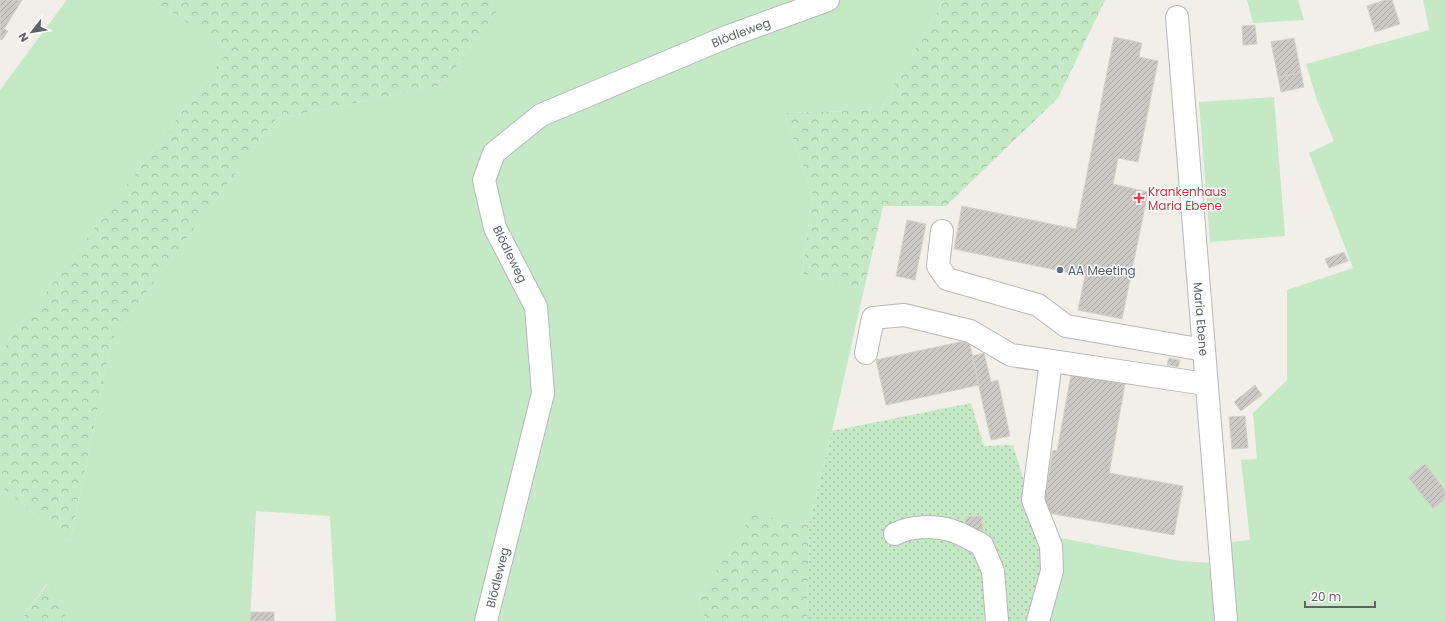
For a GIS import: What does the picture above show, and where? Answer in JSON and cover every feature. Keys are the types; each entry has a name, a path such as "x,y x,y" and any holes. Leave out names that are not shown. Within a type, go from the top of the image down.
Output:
{"street":[{"name":"Blödleweg","path":"486,621 543,393 536,306 495,228 484,180 494,153 541,114 729,36 828,0"},
{"name":"Maria Ebene","path":"1177,17 1226,621"},
{"path":"942,231 938,266 947,279 1038,305 1066,326 1204,350"},
{"path":"866,353 873,318 904,315 970,331 1011,355 1206,384"},
{"path":"1038,621 1052,571 1051,546 1033,500 1051,361"},
{"path":"895,534 904,530 932,527 951,530 982,545 992,571 997,621"}],"green space":[{"path":"65,0 152,0 229,50 0,353 0,90 66,1"},
{"path":"152,0 505,0 443,85 276,119 112,339 70,542 0,486 0,353 229,50"},
{"path":"505,0 944,0 880,110 784,113 813,195 802,272 864,289 809,525 753,515 698,598 706,621 336,621 330,516 256,511 250,621 68,621 47,583 20,621 0,621 0,486 70,542 112,339 276,119 443,85"},
{"path":"944,0 1105,0 1058,98 946,206 883,206 864,289 802,273 813,195 784,113 880,110"},
{"path":"1247,0 1298,0 1304,20 1253,23"},
{"path":"1423,0 1445,0 1445,621 1032,621 1040,534 1180,561 1230,564 1231,542 1250,540 1241,460 1257,459 1253,413 1287,380 1287,290 1353,268 1309,153 1334,141 1317,100 1306,64 1429,30"},
{"path":"1274,97 1285,236 1210,242 1199,102"},
{"path":"971,403 984,446 1013,445 1040,534 1045,568 1031,621 807,621 809,525 832,431"},
{"path":"753,514 809,525 807,621 706,621 698,598"},
{"path":"48,583 68,621 20,621"}],"building":[{"path":"0,0 22,0 4,29 8,31 2,40 0,39"},
{"path":"1385,0 1392,0 1400,24 1375,32 1367,6"},
{"path":"1255,25 1257,44 1243,45 1242,26"},
{"path":"1114,37 1142,43 1139,57 1158,61 1138,162 1118,158 1113,184 1148,192 1122,319 1078,310 1085,276 954,249 962,206 1076,229"},
{"path":"1294,38 1301,73 1278,77 1271,42"},
{"path":"1301,73 1304,87 1281,92 1278,77"},
{"path":"907,220 926,224 915,280 896,276"},
{"path":"1344,252 1348,261 1329,268 1325,259"},
{"path":"969,340 979,385 886,405 876,360"},
{"path":"984,353 991,382 998,380 1010,436 991,440 972,356"},
{"path":"1169,358 1180,360 1178,367 1167,365"},
{"path":"1071,375 1125,384 1109,473 1183,486 1174,535 1042,512 1053,450 1057,451"},
{"path":"1255,385 1262,395 1241,411 1234,402"},
{"path":"1245,416 1248,448 1232,449 1229,417"},
{"path":"1425,464 1445,490 1445,499 1433,509 1408,477"},
{"path":"981,516 983,530 967,531 965,517"},
{"path":"251,612 274,612 274,621 250,621"}],"place":[{"name":"Krankenhaus Maria Ebene","path":"1139,198"},
{"name":"AA Meeting","path":"1060,270"}]}
